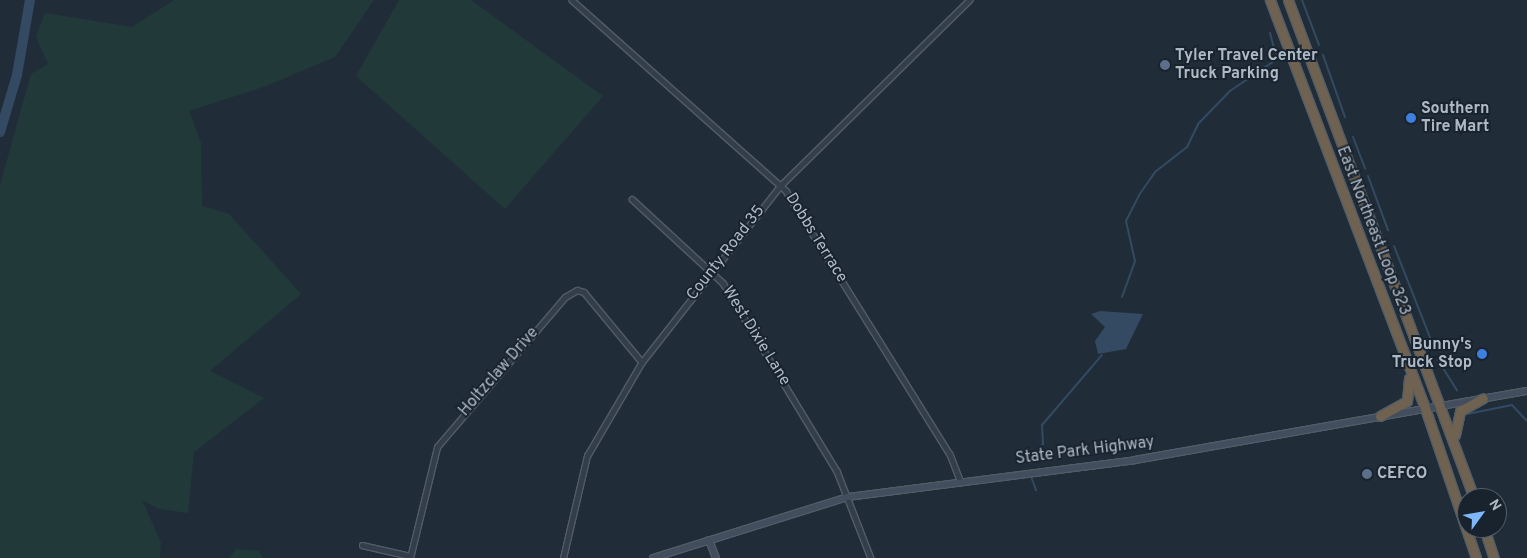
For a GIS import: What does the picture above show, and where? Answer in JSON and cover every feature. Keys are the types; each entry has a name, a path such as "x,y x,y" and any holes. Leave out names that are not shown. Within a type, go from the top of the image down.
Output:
{"highway":[{"name":"East Northeast Loop 323","path":"1270,0 1406,358 1457,502"},
{"name":"East Northeast Loop 323","path":"1288,0 1442,405 1471,488"},
{"path":"1278,21 1294,15"},
{"path":"1323,140 1339,134"},
{"path":"1380,292 1397,287"},
{"path":"1380,416 1409,398 1406,358"},
{"path":"1456,445 1458,413 1483,398"},
{"name":"East Northeast Loop 323","path":"1469,538 1476,558"},
{"path":"1488,538 1494,558"}],"main road":[{"name":"State Park Highway","path":"653,558 848,497 960,480 1135,460 1527,391"},
{"path":"709,540 716,558"}],"street":[{"name":"Dobbs Terrace","path":"572,0 781,185 950,454 960,480"},
{"name":"County Road 35","path":"563,558 587,456 642,362 711,271 781,185 969,0"},
{"name":"West Dixie Lane","path":"632,200 711,271 805,415 848,497 872,558"},
{"name":"Holtzclaw Drive","path":"410,557 437,447 565,297 580,290 589,297 642,362"},
{"path":"362,545 410,557"}],"green space":[{"path":"174,0 374,0 335,57 266,86 189,111 201,143 202,206 229,214 301,294 210,371 264,398 194,452 188,513 159,509 142,500 161,543 160,558 0,558 0,185 31,74 48,64 36,37 45,13 132,27"},
{"path":"399,0 471,0 603,96 505,209 356,76"},
{"path":"236,549 259,551 263,558 229,558"}],"water":[{"path":"1100,311 1143,314 1126,349 1098,354 1095,341 1105,327 1091,314"}],"waterway":[{"path":"0,132 17,75 30,0"},
{"path":"1302,0 1319,45"},
{"path":"1122,297 1135,261 1126,221 1139,195 1155,172 1187,147 1198,124 1230,91 1277,59 1270,33"},
{"path":"1323,55 1345,117"},
{"path":"1353,137 1365,169"},
{"path":"1368,176 1388,230"},
{"path":"1394,246 1433,345"},
{"path":"1030,463 1043,444 1042,425 1102,355"},
{"path":"1438,360 1457,390"},
{"path":"1467,414 1512,405 1527,421"},
{"path":"1032,479 1036,490"}],"place":[{"name":"Tyler Travel Center Truck Parking","path":"1165,65"},
{"name":"Southern Tire Mart","path":"1411,118"},
{"name":"Bunny's Truck Stop","path":"1482,354"},
{"name":"CEFCO","path":"1367,474"}]}
